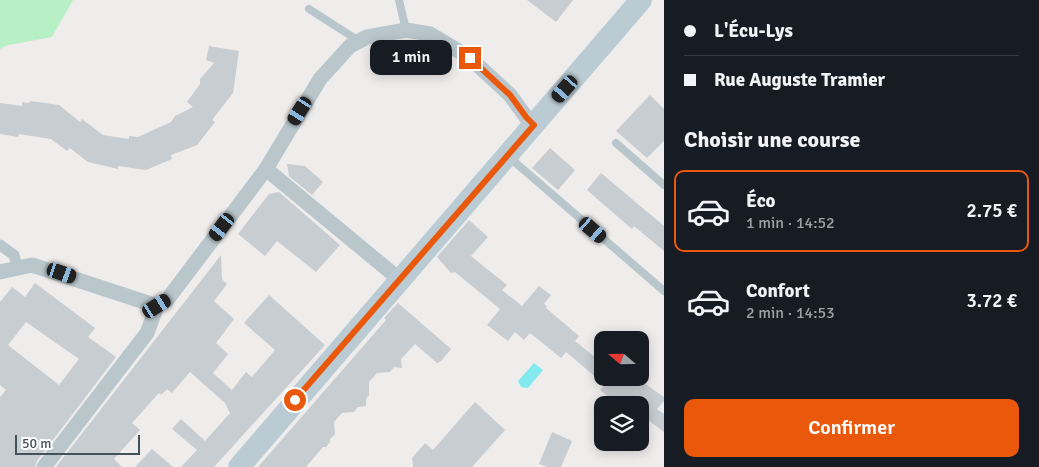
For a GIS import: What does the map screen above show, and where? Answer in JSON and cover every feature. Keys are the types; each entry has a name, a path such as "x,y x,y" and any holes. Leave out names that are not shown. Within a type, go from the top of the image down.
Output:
{"main road":[{"path":"238,467 641,0"}],"street":[{"path":"44,467 147,333 157,306 167,300 266,169 320,80 344,51 359,41 378,34 406,30 430,34 470,58 510,95 534,125"},
{"path":"266,169 399,279"},
{"path":"0,245 14,255 20,266"},
{"path":"0,272 20,266 32,265 62,273 157,306"}],"lane":[{"path":"399,0 406,30"},
{"path":"309,9 359,41"},
{"path":"616,143 664,184"},
{"path":"507,156 664,292"}],"green space":[{"path":"0,0 73,0 52,37 8,45 0,49"}],"water":[{"path":"534,363 543,370 528,388 521,387 518,381"}],"building":[{"path":"527,0 573,0 556,22"},
{"path":"209,46 239,51 233,93 212,120 215,122 197,145 171,155 172,159 146,170 118,166 118,169 88,162 70,148 67,151 51,139 19,134 18,137 0,134 0,103 22,106 22,102 29,103 30,101 59,105 80,122 82,119 103,135 129,139 129,136 138,137 171,122 175,116 193,107 187,102 200,84 200,79 214,63 206,60"},
{"path":"650,95 664,109 664,141 647,158 616,131"},
{"path":"550,148 575,170 558,190 532,168"},
{"path":"287,164 305,166 323,182 312,195 289,176"},
{"path":"601,173 664,226 664,251 634,226 632,229 587,190"},
{"path":"279,192 340,245 316,272 277,241 265,256 238,234 269,194"},
{"path":"469,220 488,237 471,256 507,285 502,290 522,306 539,286 551,295 544,304 547,306 546,308 579,336 575,341 594,356 594,376 566,352 561,358 530,333 524,340 515,332 508,341 487,325 500,309 455,272 451,273 437,257"},
{"path":"221,255 222,279 227,284 214,301 234,319 216,343 228,354 213,373 232,390 246,372 252,377 275,350 244,323 269,295 325,345 214,467 181,467 197,450 172,429 181,419 205,441 230,413 225,403 190,372 172,393 167,389 161,395 159,393 132,423 140,430 114,459 122,467 56,467"},
{"path":"35,283 95,328 88,337 116,357 37,461 35,467 0,467 0,397 6,390 0,385 0,302 12,287 25,297","holes":["26,322 79,359 59,385 8,345"]},
{"path":"398,303 451,349 441,361 437,363 415,344 401,359 402,368 394,367 390,372 377,373 369,382 369,395 366,399 366,406 358,407 354,412 342,413 334,422 335,434 330,439 330,442 326,447 323,447 306,467 258,467 386,320 384,318"},
{"path":"604,386 648,386 664,397 664,401 657,409 664,414 664,432 649,421 649,396 607,396 600,390"},
{"path":"475,402 505,430 472,467 413,467 412,458 425,443 433,450"},
{"path":"552,432 572,441 561,467 547,467 539,464"},
{"path":"152,449 173,467 135,467"}],"route":[{"path":"295,400 534,125 510,95 470,58"}]}
